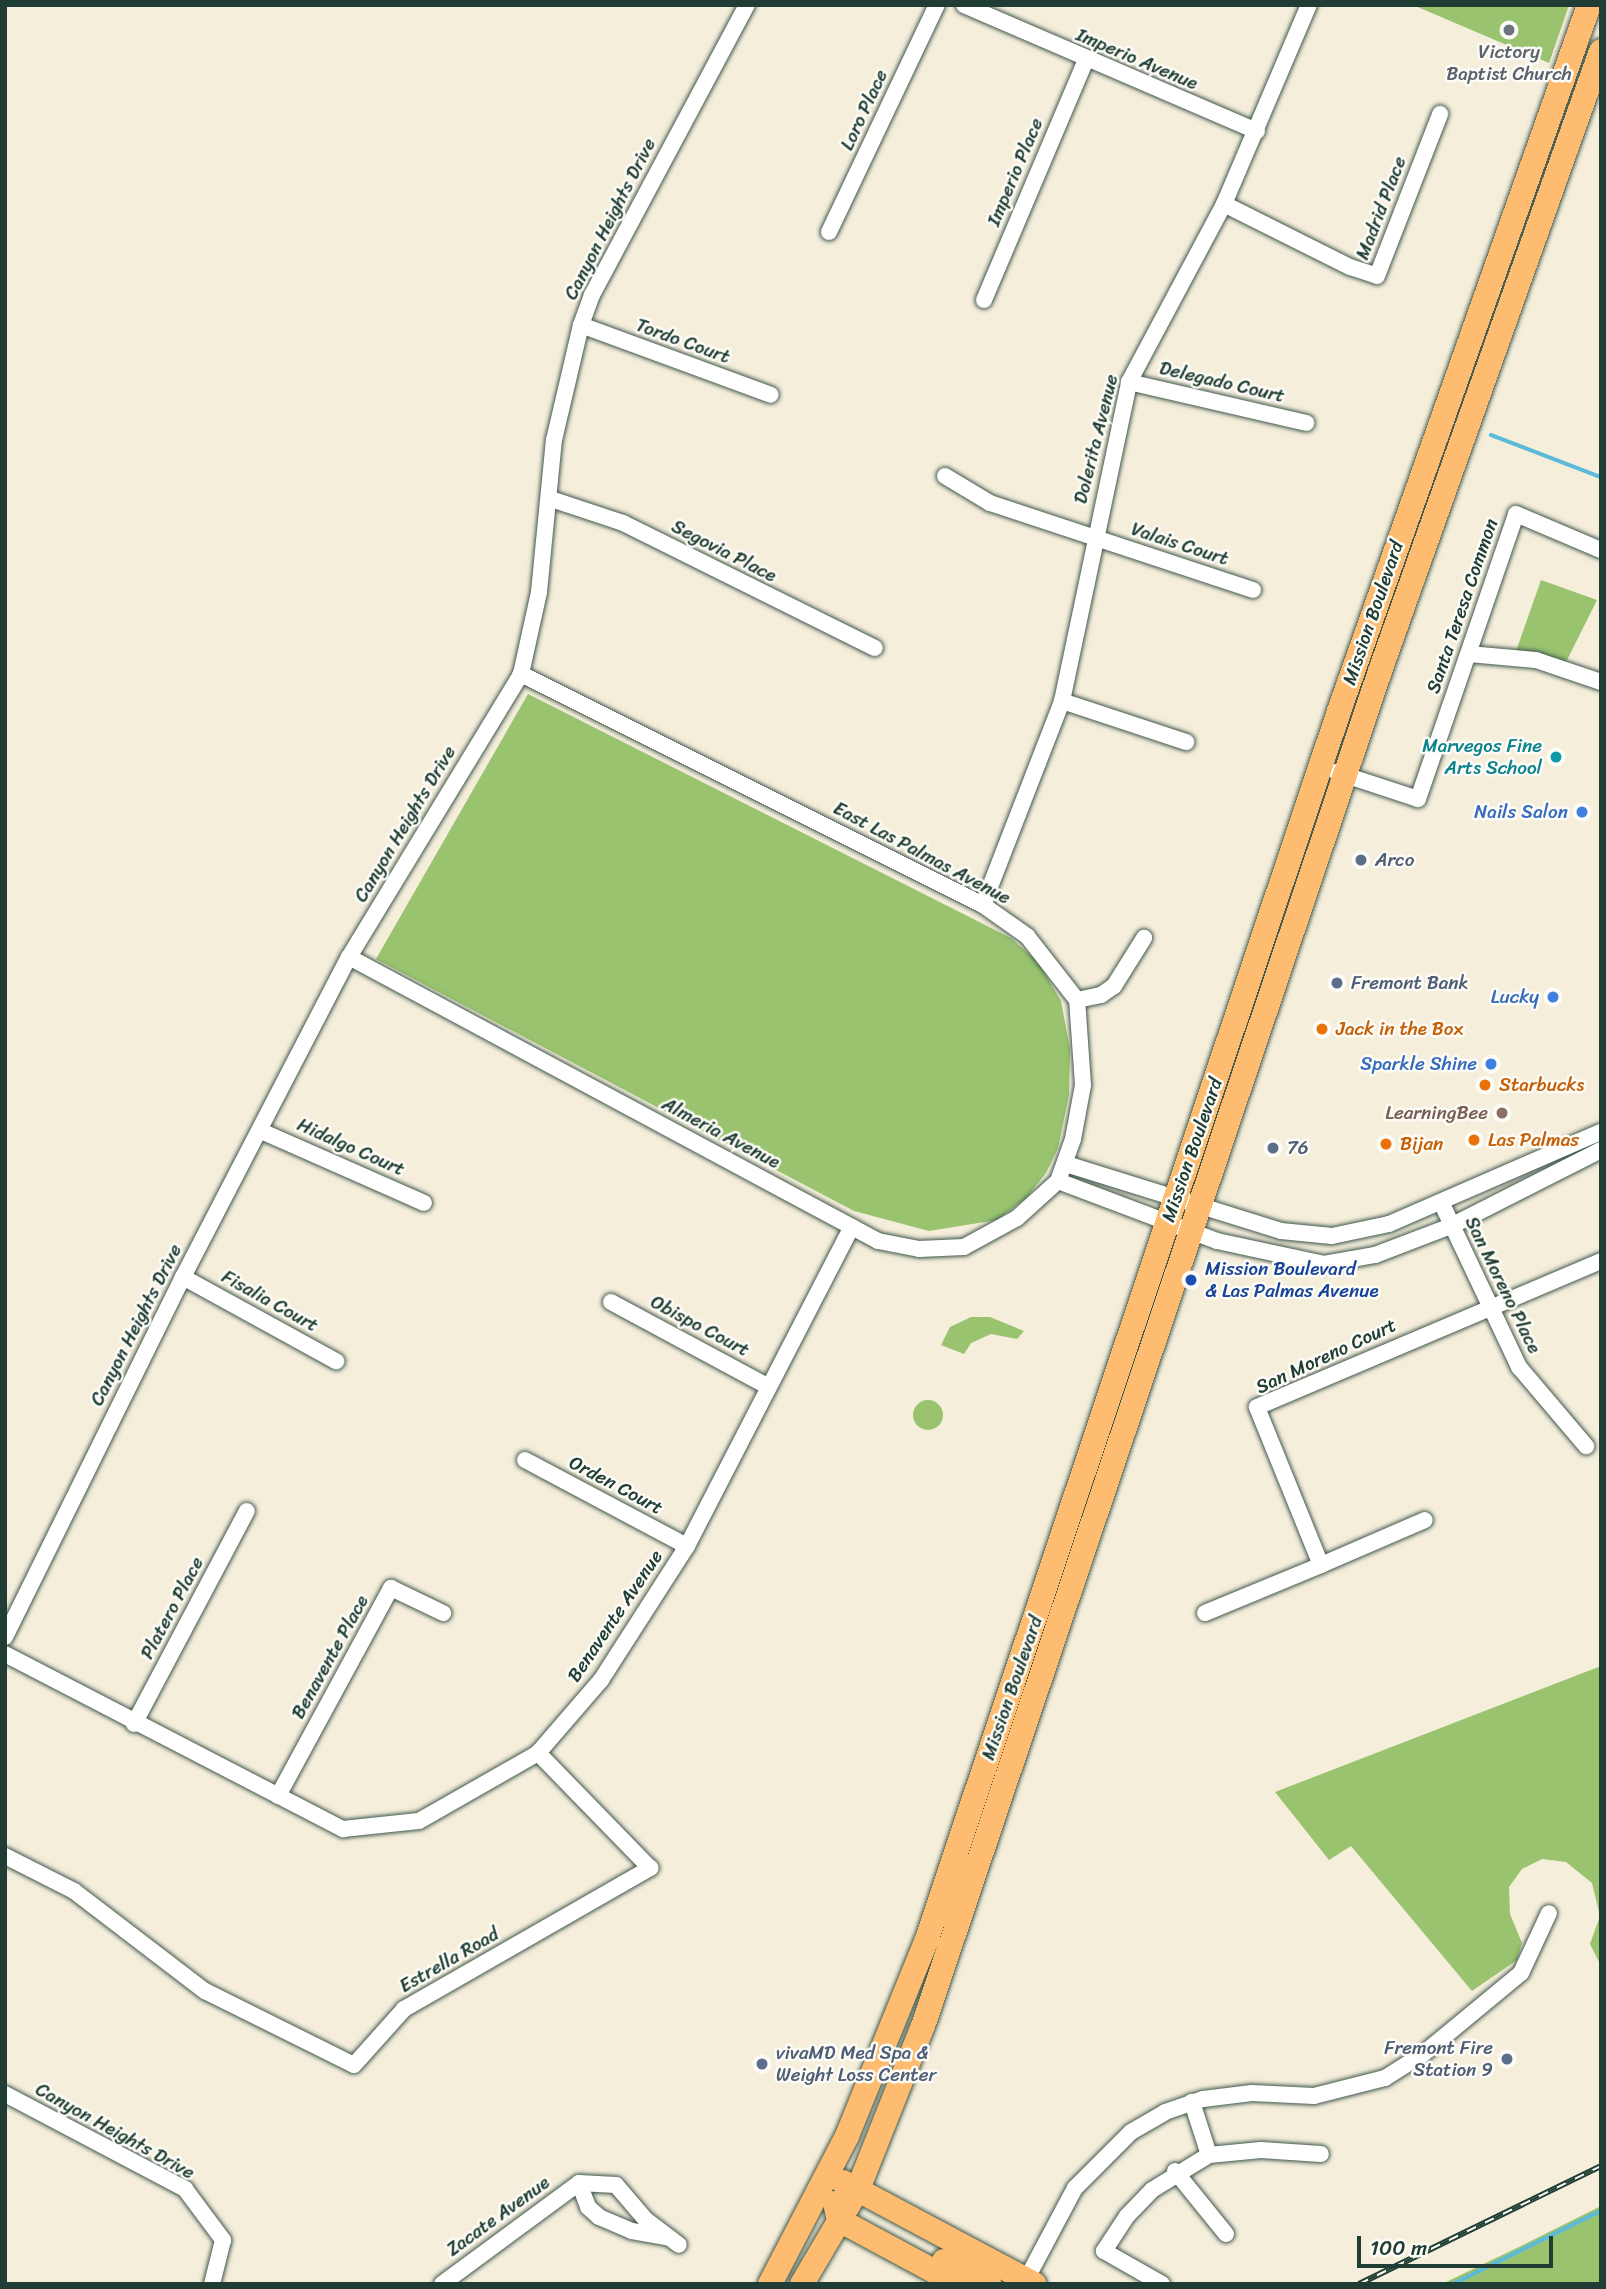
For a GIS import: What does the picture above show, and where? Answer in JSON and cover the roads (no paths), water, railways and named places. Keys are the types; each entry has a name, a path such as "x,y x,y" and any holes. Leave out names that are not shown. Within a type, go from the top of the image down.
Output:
{"main road":[{"name":"Mission Boulevard","path":"770,2284 829,2175 928,1939 1320,767 1589,5"},
{"name":"Mission Boulevard","path":"802,2284 858,2189 923,2026 1345,775 1601,51"},
{"path":"829,2175 1027,2283"},
{"path":"829,2175 839,2220 958,2284"},
{"path":"878,2242 916,2247 989,2284"}],"street":[{"name":"Canyon Heights Drive","path":"5,1637 183,1277 349,957 521,674 539,592 551,499 554,440 581,325 592,295 747,5"},
{"name":"Loro Place","path":"829,232 937,5"},
{"name":"Imperio Avenue","path":"964,5 1086,60 1256,131"},
{"name":"Dolerita Avenue","path":"983,905 1062,701 1094,537 1129,382 1224,204 1309,5"},
{"name":"Imperio Place","path":"984,300 1086,60"},
{"name":"Madrid Place","path":"1224,204 1350,268 1377,276 1440,114"},
{"name":"Tordo Court","path":"581,325 771,395"},
{"name":"Delegado Court","path":"1129,382 1306,423"},
{"name":"Valais Court","path":"945,476 990,503 1253,590"},
{"name":"Segovia Place","path":"551,499 623,523 875,648"},
{"name":"Santa Teresa Common","path":"1345,775 1418,799 1516,514 1601,550"},
{"path":"1469,653 1536,660 1601,682"},
{"name":"East Las Palmas Avenue","path":"521,674 983,905 1027,936 1077,1000"},
{"path":"1062,701 1186,743"},
{"path":"1320,767 1345,775"},
{"path":"1144,938 1114,986 1101,995 1077,1000 1083,1085 1066,1164 1172,1210 1193,1230 1267,1255 1324,1264 1375,1255 1451,1226 1601,1150"},
{"name":"Almeria Avenue","path":"349,957 878,1241 919,1249 964,1247 1017,1218 1058,1181 1066,1164"},
{"name":"Hidalgo Court","path":"261,1130 424,1203"},
{"path":"1058,1181 1172,1210 1201,1206 1280,1231 1332,1236 1389,1224 1601,1132"},
{"name":"San Moreno Place","path":"1441,1202 1487,1308 1518,1367 1586,1446"},
{"name":"Benavente Avenue","path":"5,1654 134,1724 343,1829 419,1821 538,1754 601,1680 687,1546 852,1227"},
{"path":"1487,1308 1601,1261"},
{"name":"Fisalia Court","path":"183,1277 336,1361"},
{"name":"Obispo Court","path":"611,1302 769,1387"},
{"name":"San Moreno Court","path":"1321,1564 1257,1407 1487,1308"},
{"name":"Orden Court","path":"526,1461 687,1546"},
{"name":"Platero Place","path":"134,1724 247,1511"},
{"path":"1205,1613 1425,1520"},
{"name":"Benavente Place","path":"278,1796 391,1588 443,1613"},
{"name":"Estrella Road","path":"5,1856 74,1891 205,1991 354,2065 404,2009 650,1868 538,1754"},
{"path":"1027,2283 1064,2205 1098,2160 1142,2124 1192,2102 1252,2093 1314,2096 1385,2078 1431,2047 1521,1973 1549,1913"},
{"name":"Canyon Heights Drive","path":"5,2094 185,2189 223,2241 212,2284"},
{"path":"1192,2102 1209,2155"},
{"path":"1162,2284 1104,2251 1127,2216 1175,2171 1209,2155 1261,2150 1321,2154"},
{"path":"1175,2171 1226,2234"},
{"name":"Zacate Avenue","path":"442,2284 579,2183 616,2185 673,2241 632,2231 599,2217 588,2207 579,2183"}],"waterway":[{"path":"1491,435 1601,477"},
{"path":"1453,2284 1601,2211"}],"railway":[{"path":"1359,2284 1601,2166"}],"place":[{"name":"Victory Baptist Church","path":"1509,30"},
{"name":"Marvegos Fine Arts School","path":"1556,757"},
{"name":"Nails Salon","path":"1582,812"},
{"name":"Arco","path":"1361,860"},
{"name":"Fremont Bank","path":"1337,983"},
{"name":"Lucky","path":"1553,997"},
{"name":"Jack in the Box","path":"1322,1029"},
{"name":"Sparkle Shine","path":"1491,1064"},
{"name":"Starbucks","path":"1485,1085"},
{"name":"LearningBee","path":"1502,1113"},
{"name":"Las Palmas","path":"1474,1140"},
{"name":"Bijan","path":"1386,1144"},
{"name":"76","path":"1273,1148"},
{"name":"Mission Boulevard & Las Palmas Avenue","path":"1191,1280"},
{"name":"Fremont Fire Station 9","path":"1507,2059"},
{"name":"vivaMD Med Spa & Weight Loss Center","path":"762,2064"}]}
